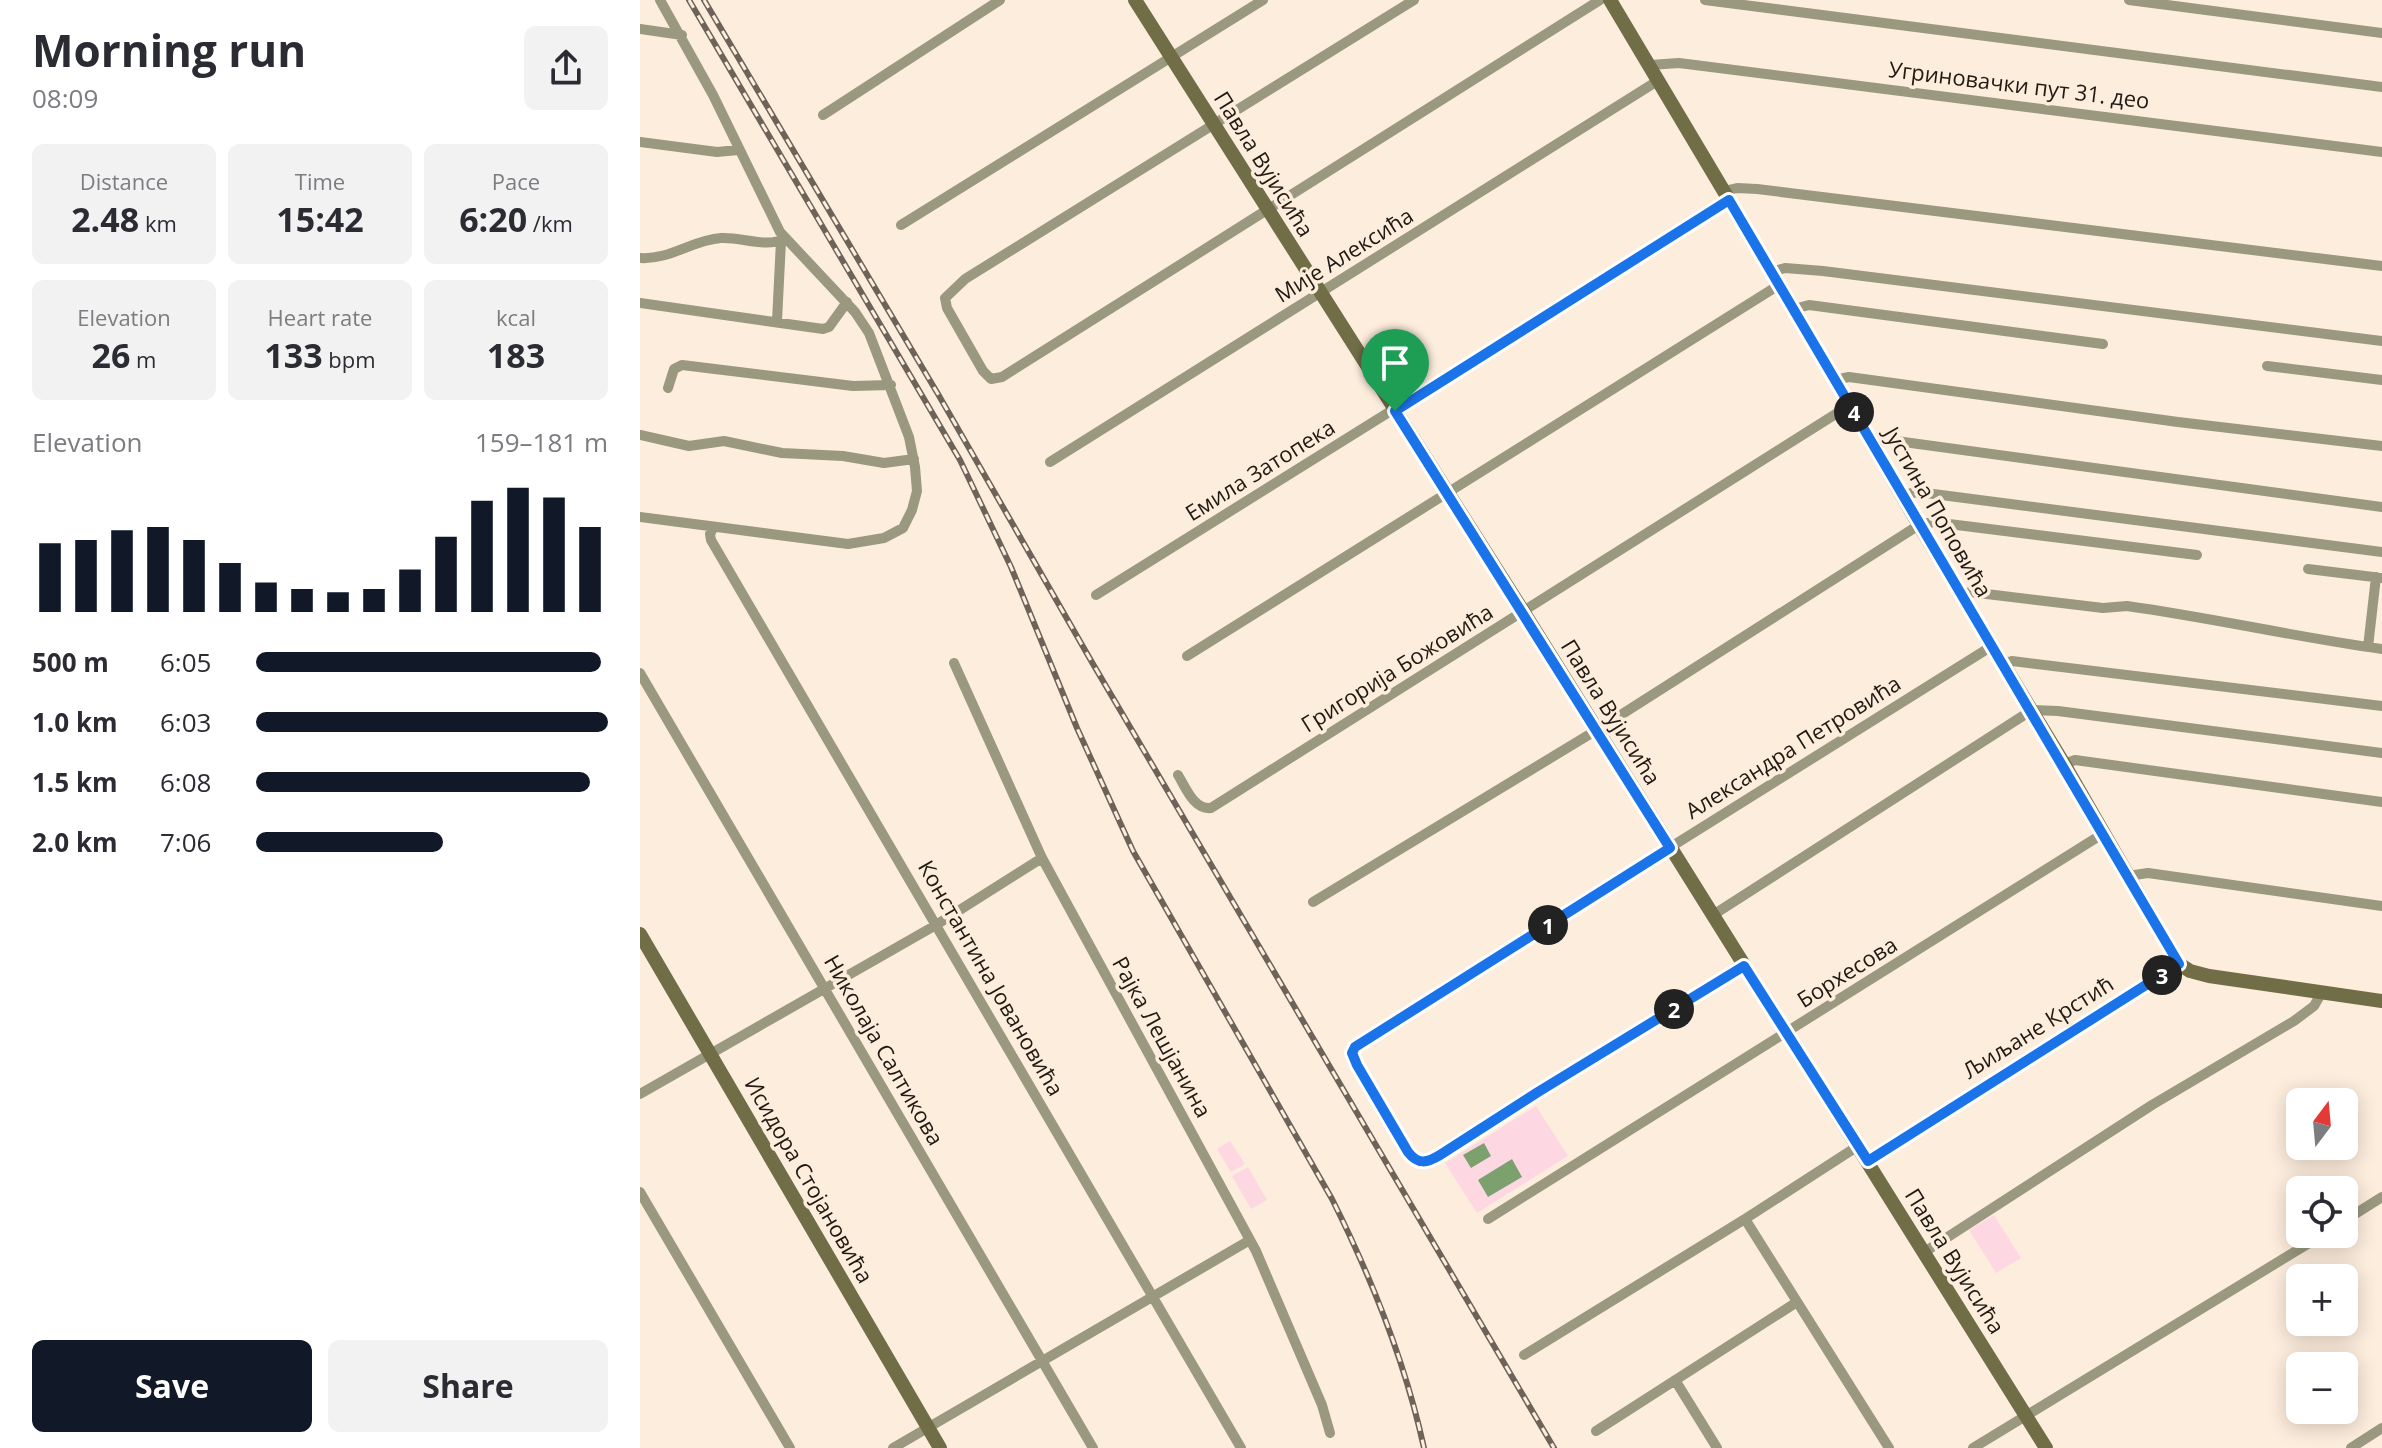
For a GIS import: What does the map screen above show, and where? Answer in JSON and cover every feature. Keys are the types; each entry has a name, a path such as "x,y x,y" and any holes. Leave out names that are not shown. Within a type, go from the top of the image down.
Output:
{"street":[{"path":"640,517 833,544 861,543 884,538 903,528 917,491 914,459 891,385 864,325 847,302 783,240 682,35 660,0"},
{"path":"823,115 1000,0"},
{"name":"Павла Вујисића","path":"1135,0 2046,1448"},
{"path":"901,225 1263,0"},
{"path":"1414,0 965,279 946,295 945,303 983,371 991,379 1002,377 1600,0"},
{"name":"Јустина Поповића","path":"1610,0 1919,525 2064,764 2179,964"},
{"path":"1705,0 2382,87"},
{"path":"2129,0 2382,33"},
{"path":"640,29 682,35"},
{"name":"Угриновачки пут 31. део","path":"1650,65 1679,63 2382,152"},
{"name":"Мије Алексића","path":"1050,462 1659,80"},
{"path":"640,142 717,152 738,150"},
{"path":"1727,195 1737,188 1757,189 2382,266"},
{"name":"Емила Затопека","path":"1096,595 1395,411 1727,195"},
{"path":"640,258 666,256 705,241 723,238 768,243 783,240"},
{"path":"777,321 783,240"},
{"path":"1771,272 1785,268 1809,270 2382,341"},
{"path":"1187,656 1779,285"},
{"path":"640,303 827,328 847,302"},
{"path":"1794,309 1809,305 2103,344"},
{"path":"668,388 674,369 682,365 845,386 891,385"},
{"path":"2267,366 2382,380"},
{"path":"1835,380 1849,377 2382,446"},
{"name":"Григорија Божовића","path":"1178,775 1198,806 1211,808 1850,405"},
{"path":"640,435 689,446 724,441 782,453 843,456 875,462 914,459"},
{"path":"1873,444 1884,439 2382,507"},
{"path":"1902,495 1918,492 2382,552"},
{"path":"1313,902 1596,731 1919,525 1933,522 2197,555"},
{"name":"Константина Јовановића","path":"713,528 711,540 1241,1448"},
{"path":"2308,569 2379,578 2368,647"},
{"path":"1961,595 1970,592 2103,608 2135,607 2276,630 2313,640 2382,649"},
{"name":"Александра Петровића","path":"1744,966 1429,1162 1413,1159 1352,1053 1355,1047 1372,1035 1992,646"},
{"path":"2003,664 2012,661 2382,706"},
{"name":"Рајка Лешјанина","path":"954,663 1042,858 1250,1240 1322,1405 1330,1433"},
{"name":"Николаја Салтикова","path":"640,673 1093,1448"},
{"path":"1713,915 2032,710 2382,753"},
{"path":"2064,764 2075,760 2382,802"},
{"name":"Борхесова","path":"1488,1219 2104,833"},
{"path":"640,1094 936,925 1042,858"},
{"path":"2128,876 2148,873 2382,906"},
{"name":"Исидора Стојановића","path":"640,934 940,1448"},
{"path":"2179,964 2190,971 2209,976 2382,1001"},
{"name":"Љиљане Крстић","path":"1868,1161 2179,964"},
{"path":"1923,1253 2152,1105 2294,1021 2317,1003 2322,992"},
{"path":"1524,1355 1858,1146"},
{"path":"640,1192 790,1448"},
{"path":"2358,1212 2382,1197"},
{"path":"1745,1219 1889,1448"},
{"path":"893,1448 1250,1240"},
{"path":"1973,1448 2301,1248"},
{"path":"1596,1431 1797,1302"},
{"path":"1675,1380 1717,1448"},
{"path":"2351,1448 2382,1428"}],"shaded area":[{"path":"1536,1106 1568,1156 1477,1213 1445,1163"},
{"path":"1230,1141 1245,1164 1231,1172 1217,1149"},
{"path":"1484,1143 1491,1156 1471,1168 1463,1155"},
{"path":"1512,1159 1522,1177 1488,1197 1478,1180"},
{"path":"1248,1167 1267,1200 1251,1209 1232,1176"},
{"path":"1994,1215 2021,1258 1996,1273 1969,1230"}],"railway":[{"path":"689,0 960,460 1011,567 1077,728 1133,851 1347,1229 1397,1352 1424,1448"},
{"path":"704,0 1554,1448"}],"route":[{"path":"1729,200 1919,525 2064,764 2179,964 1868,1161 1744,966 1429,1162 1413,1159 1353,1059 1352,1053 1359,1042 1670,848 1395,411 1729,200"}]}
